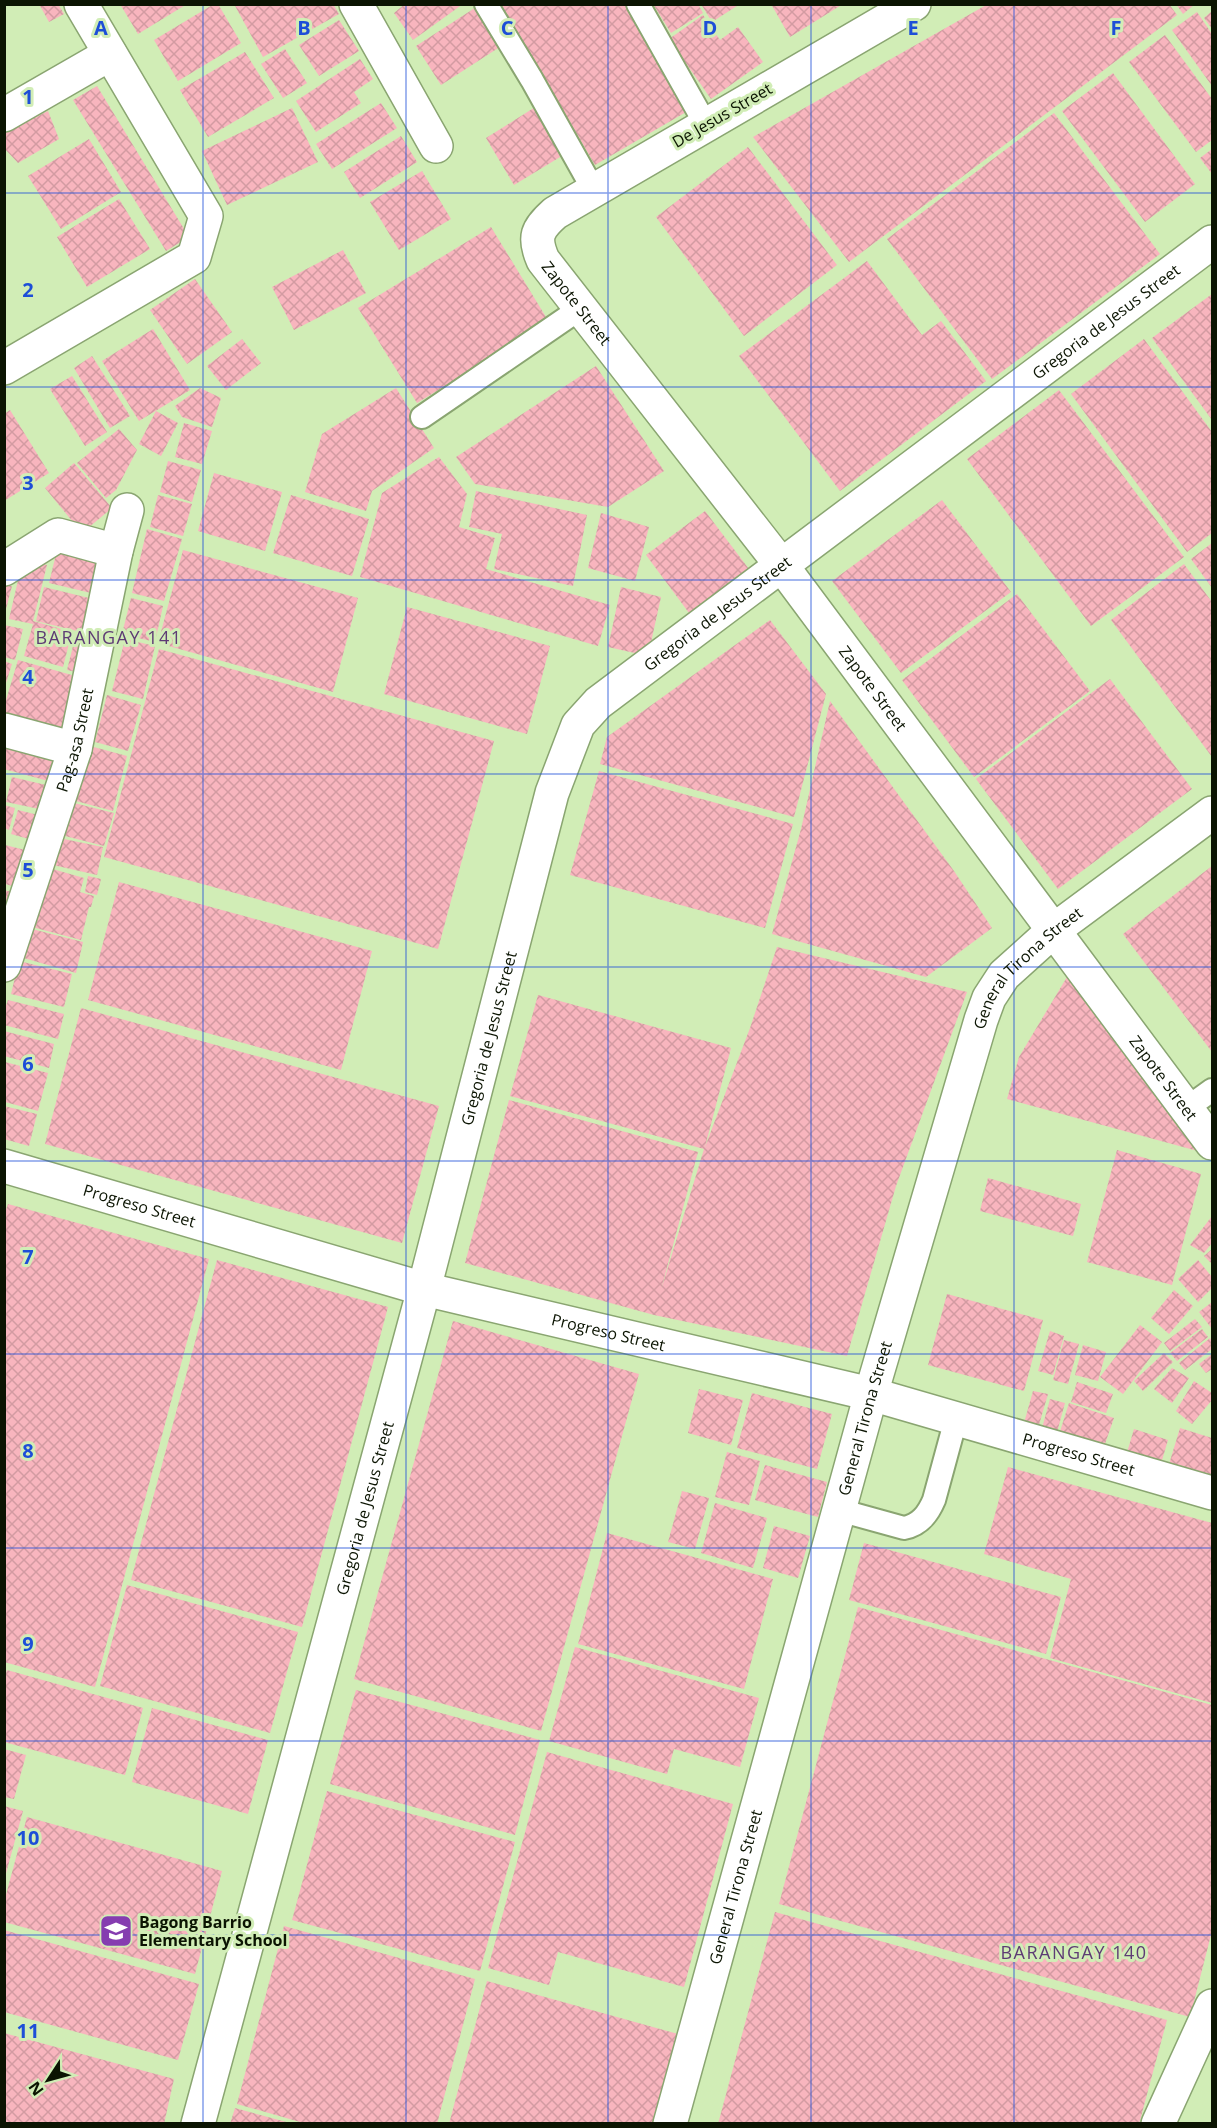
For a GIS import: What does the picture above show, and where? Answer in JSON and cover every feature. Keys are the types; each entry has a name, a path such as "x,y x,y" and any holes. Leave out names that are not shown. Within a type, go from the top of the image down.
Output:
{"street":[{"path":"4,368 194,257 206,216 81,4"},
{"path":"356,4 436,146"},
{"name":"De Jesus Street","path":"537,234 544,222 555,213 706,125 881,13 914,4"},
{"path":"4,115 110,54"},
{"name":"Zapote Street","path":"537,234 538,249 543,260 782,566 1054,930 1200,1099 1212,1143"},
{"name":"Gregoria de Jesus Street","path":"198,2124 424,1289 552,794 578,725 598,703 630,678 1212,242"},
{"name":"Pag-asa Street","path":"4,965 75,748 116,551 127,510"},
{"path":"4,569 58,535 116,551"},
{"path":"4,730 75,748"},
{"name":"General Tirona Street","path":"670,2124 871,1394 989,998 1004,975 1054,930 1212,813"},
{"name":"Progreso Street","path":"4,1166 424,1289 871,1394 1212,1493"},
{"path":"1158,2124 1212,2006"}],"lane":[{"path":"486,4 593,189"},
{"path":"638,4 706,125"},
{"path":"422,417 581,308"},
{"path":"839,1510 904,1528 912,1527 921,1521 934,1500 956,1419"}],"building":[{"path":"39,4 58,4 64,14 49,22"},
{"path":"120,4 187,4 138,34"},
{"path":"214,4 218,4 241,43 178,81 154,40"},
{"path":"234,4 333,4 339,14 263,57"},
{"path":"405,4 463,4 413,40 394,13"},
{"path":"481,4 506,43 441,85 416,46"},
{"path":"501,4 633,4 693,108 595,165"},
{"path":"653,4 698,4 703,13 671,33"},
{"path":"701,4 740,4 712,22"},
{"path":"771,4 843,4 790,37"},
{"path":"988,4 1169,4 1177,15 849,262 753,137"},
{"path":"1176,4 1195,4 1183,14"},
{"path":"1212,11 1212,29 1204,18"},
{"path":"1197,12 1212,34 1212,86 1172,30"},
{"path":"703,15 720,40 738,27 763,62 711,99 669,39"},
{"path":"339,20 359,51 319,76 299,45"},
{"path":"1165,35 1212,99 1212,140 1196,152 1129,62"},
{"path":"285,49 307,83 283,98 261,64"},
{"path":"245,52 274,98 208,137 180,90"},
{"path":"360,59 373,79 354,92 361,103 316,132 296,101"},
{"path":"1113,73 1195,184 1145,222 1062,111"},
{"path":"97,86 189,237 166,251 73,100"},
{"path":"381,103 397,128 332,169 316,144"},
{"path":"540,104 570,151 514,185 486,138"},
{"path":"292,108 318,162 227,205 202,151"},
{"path":"48,111 59,139 18,163 4,148 4,133"},
{"path":"1054,113 1160,254 992,379 887,239"},
{"path":"401,136 417,162 360,198 344,172"},
{"path":"89,139 121,192 61,229 28,176"},
{"path":"748,147 837,265 744,336 656,217"},
{"path":"1212,149 1212,174 1200,158"},
{"path":"422,171 451,219 399,250 370,202"},
{"path":"119,199 150,249 87,287 57,237"},
{"path":"491,227 549,322 417,403 358,308"},
{"path":"343,250 366,293 294,330 272,287"},
{"path":"867,261 922,335 941,321 986,381 840,491 739,356"},
{"path":"195,279 232,332 187,364 150,310"},
{"path":"1212,294 1212,420 1152,338"},
{"path":"153,329 190,390 139,421 102,361"},
{"path":"242,339 261,363 226,390 207,366"},
{"path":"1144,339 1212,432 1212,533 1187,552 1071,394"},
{"path":"92,356 130,416 110,428 74,368"},
{"path":"596,366 664,471 608,507 475,484 456,457"},
{"path":"72,376 107,432 85,446 50,389"},
{"path":"200,388 221,398 212,427 182,417 175,406"},
{"path":"396,388 434,448 372,491 366,511 305,492 322,434"},
{"path":"1059,390 1184,557 1091,626 967,459"},
{"path":"10,410 49,473 4,501 4,414"},
{"path":"156,411 178,423 161,456 139,444"},
{"path":"184,423 212,431 202,464 175,457"},
{"path":"119,429 137,450 116,490 106,498 77,463"},
{"path":"439,457 467,494 459,527 495,538 486,569 610,605 598,646 360,577 382,493"},
{"path":"168,461 201,470 192,502 160,492"},
{"path":"74,463 112,508 82,533 45,488"},
{"path":"214,473 282,492 265,551 198,531"},
{"path":"476,491 587,515 573,586 494,569 502,534 469,527"},
{"path":"158,495 192,504 183,536 150,527"},
{"path":"291,495 369,519 352,576 273,553"},
{"path":"942,500 1011,592 901,673 832,581"},
{"path":"705,511 752,573 692,617 646,555"},
{"path":"601,513 649,527 635,581 588,568"},
{"path":"147,529 182,539 164,601 132,593"},
{"path":"59,542 104,553 95,594 49,583"},
{"path":"1212,543 1212,588 1191,559"},
{"path":"183,550 358,598 333,692 158,643"},
{"path":"23,559 47,565 33,621 72,632 63,667 24,656 33,624 9,619"},
{"path":"1184,564 1212,602 1212,757 1111,620"},
{"path":"4,585 12,586 5,613 4,613"},
{"path":"44,587 93,599 85,633 36,621"},
{"path":"621,587 661,597 648,656 608,647"},
{"path":"1017,594 1090,691 974,777 902,680"},
{"path":"131,598 163,606 155,642 122,634"},
{"path":"407,607 550,646 527,734 384,694"},
{"path":"770,620 826,694 794,817 600,764 607,737"},
{"path":"4,625 23,629 15,660 4,657"},
{"path":"76,634 93,638 84,674 67,670"},
{"path":"125,639 155,646 143,699 112,691"},
{"path":"159,649 494,741 438,949 104,857"},
{"path":"18,660 79,677 64,731 4,714"},
{"path":"4,661 12,664 5,686 4,686"},
{"path":"1110,679 1192,789 1058,889 976,779"},
{"path":"107,695 141,705 128,751 95,742"},
{"path":"830,701 954,871 992,928 926,977 772,934 801,829"},
{"path":"4,731 62,748 52,782 4,769"},
{"path":"90,746 127,756 113,811 76,801"},
{"path":"599,771 793,824 765,928 570,875"},
{"path":"12,777 50,786 44,810 6,802"},
{"path":"74,803 114,813 104,846 65,836"},
{"path":"4,805 15,808 9,830 4,828"},
{"path":"18,810 42,816 36,841 11,834"},
{"path":"59,838 103,847 97,875 53,865"},
{"path":"5,845 29,851 20,888 5,884"},
{"path":"1212,866 1212,1052 1123,934"},
{"path":"49,868 84,878 80,892 94,896 81,940 32,927"},
{"path":"88,876 101,879 97,895 85,892"},
{"path":"119,882 372,951 341,1070 88,1000"},
{"path":"4,890 16,893 4,925"},
{"path":"28,928 83,942 76,973 20,957"},
{"path":"777,947 967,992 896,1186 847,1356 654,1315 465,1263 509,1100 698,1152 661,1290 704,1149 510,1096 538,995 731,1048 705,1147 750,1028"},
{"path":"19,961 72,974 64,1007 11,994"},
{"path":"1073,967 1205,1153 1007,1099 1019,1057"},
{"path":"8,1000 64,1014 58,1039 4,1025 4,1011"},
{"path":"81,1008 439,1106 402,1243 45,1144"},
{"path":"4,1031 54,1044 49,1068 4,1056"},
{"path":"5,1062 48,1073 38,1111 5,1102"},
{"path":"4,1106 37,1114 29,1146 4,1139"},
{"path":"1117,1150 1201,1174 1172,1285 1087,1262"},
{"path":"988,1178 1081,1204 1073,1236 980,1211"},
{"path":"8,1204 209,1259 95,1687 4,1662 4,1215"},
{"path":"1212,1216 1212,1243 1204,1253 1190,1245"},
{"path":"1212,1249 1212,1264 1204,1256"},
{"path":"217,1260 388,1307 302,1627 131,1580"},
{"path":"1198,1260 1212,1277 1212,1288 1198,1302 1178,1279"},
{"path":"1174,1290 1193,1306 1169,1334 1151,1318"},
{"path":"947,1294 1043,1320 1024,1391 928,1365"},
{"path":"1212,1302 1212,1329 1199,1312"},
{"path":"1195,1319 1202,1327 1170,1351 1164,1343"},
{"path":"453,1321 639,1374 541,1731 354,1679"},
{"path":"1140,1325 1162,1342 1123,1394 1100,1377"},
{"path":"1202,1329 1208,1337 1177,1361 1170,1353"},
{"path":"1050,1331 1064,1336 1053,1375 1038,1371"},
{"path":"1210,1338 1212,1349 1185,1370 1179,1363"},
{"path":"1064,1340 1079,1344 1068,1384 1053,1380"},
{"path":"1083,1345 1106,1352 1098,1381 1075,1375"},
{"path":"1164,1353 1173,1362 1143,1391 1134,1381"},
{"path":"1212,1354 1212,1369 1206,1373 1199,1364"},
{"path":"1172,1368 1189,1378 1172,1403 1154,1389"},
{"path":"1194,1381 1212,1393 1212,1400 1192,1424 1176,1411"},
{"path":"1077,1382 1113,1394 1106,1413 1071,1402"},
{"path":"699,1389 743,1400 731,1445 688,1433"},
{"path":"1033,1391 1048,1394 1036,1435 1022,1430"},
{"path":"752,1393 832,1414 817,1469 737,1448"},
{"path":"1050,1399 1065,1403 1054,1443 1039,1439"},
{"path":"1069,1403 1114,1418 1100,1458 1056,1444"},
{"path":"1180,1428 1212,1438 1212,1488 1166,1474"},
{"path":"1134,1429 1168,1440 1157,1477 1123,1466"},
{"path":"727,1452 760,1461 749,1505 715,1497"},
{"path":"765,1465 827,1482 818,1517 755,1500"},
{"path":"1008,1467 1212,1523 1212,1703 1050,1658 1071,1579 984,1554"},
{"path":"682,1491 709,1498 695,1549 668,1542"},
{"path":"715,1503 767,1518 753,1568 701,1553"},
{"path":"774,1526 810,1536 798,1578 763,1568"},
{"path":"607,1533 773,1579 744,1689 578,1644"},
{"path":"864,1543 1061,1597 1046,1654 849,1600"},
{"path":"127,1585 298,1632 270,1733 100,1686"},
{"path":"858,1607 1212,1705 1212,1931 1190,2017 779,1904"},
{"path":"575,1647 759,1698 740,1767 674,1749 667,1774 549,1741"},
{"path":"7,1670 143,1708 125,1775 4,1742 4,1678"},
{"path":"356,1690 540,1740 515,1835 330,1784"},
{"path":"152,1708 268,1740 248,1814 132,1782"},
{"path":"4,1749 26,1755 14,1799 4,1797"},
{"path":"547,1752 733,1804 684,1987 558,1952 549,1985 488,1968"},
{"path":"327,1791 515,1842 480,1971 292,1920"},
{"path":"4,1806 23,1811 5,1877 4,1877"},
{"path":"27,1817 222,1871 195,1974 4,1922 4,1902"},
{"path":"775,1912 1167,2020 1139,2124 718,2124"},
{"path":"284,1926 475,1979 437,2124 307,2124 237,2104"},
{"path":"4,1930 199,1984 178,2060 4,2012"},
{"path":"487,1981 678,2034 654,2124 449,2124"},
{"path":"4,2033 174,2079 164,2124 4,2124"},
{"path":"235,2108 290,2123 290,2124 230,2124"}],"place":[{"name":"Bagong Barrio Elementary School","path":"116,1931"}],"district":[{"name":"BARANGAY 141","path":"109,638"},
{"name":"BARANGAY 140","path":"1074,1953"}]}
